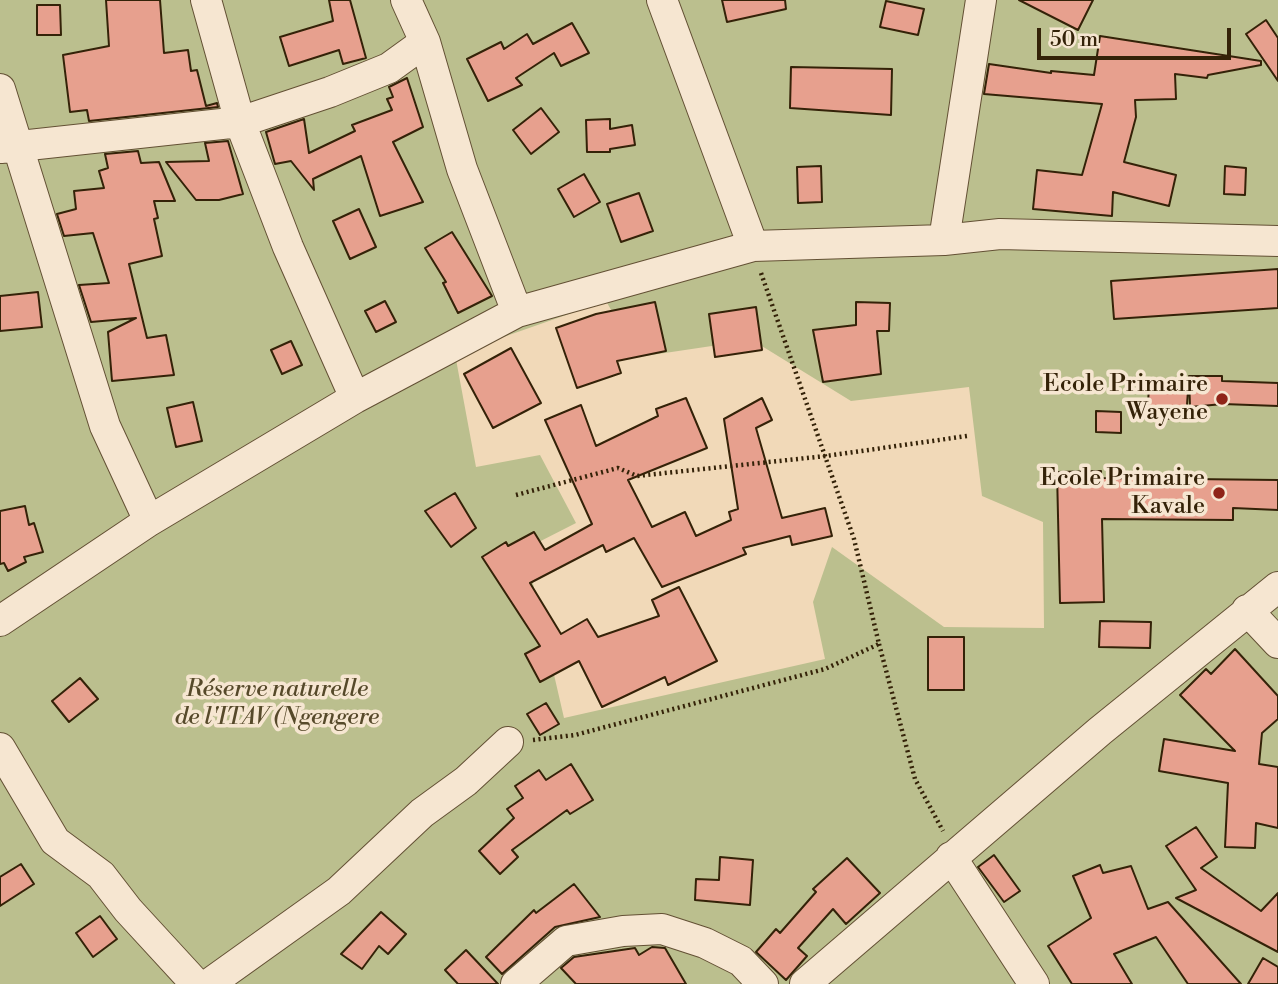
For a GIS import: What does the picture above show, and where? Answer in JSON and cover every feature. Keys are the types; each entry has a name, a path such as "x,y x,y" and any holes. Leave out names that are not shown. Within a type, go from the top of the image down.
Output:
{"street":[{"path":"205,0 240,122 288,247 355,398"},
{"path":"662,0 753,246"},
{"path":"944,240 981,0"},
{"path":"412,1 462,169 517,312"},
{"path":"10,147 240,122 388,68 425,42"},
{"path":"0,89 10,147 105,426 149,521"},
{"path":"0,621 149,521 355,398 517,312 753,246 944,240 1000,234 1278,241"},
{"path":"805,984 951,857 1278,587"},
{"path":"1247,610 1278,643"},
{"path":"209,984 339,891 422,813 466,781 508,742"},
{"path":"0,748 55,841 102,875 128,910 196,984"},
{"path":"951,857 1034,984"},
{"path":"516,984 566,941 623,931 662,929 705,943 741,961 763,984"}],"path":[{"path":"753,246 770,303 854,539 915,779 944,834 951,857"},
{"path":"516,495 618,468 637,476 826,456 967,436"},
{"path":"508,742 575,735 825,669 879,644"}],"green space":[{"name":"Réserve naturelle de l'ITAV (Ngengere","path":"0,0 1278,0 1278,984 0,984","holes":["606,301 638,357 752,340 851,401 969,387 982,496 1043,522 1044,628 944,627 832,547 813,602 825,659 564,718 525,549 576,523 540,455 476,467 455,354"]}],"building":[{"path":"106,0 160,0 164,53 188,50 191,71 197,70 206,106 217,103 218,107 89,121 87,110 70,112 63,55 109,46"},
{"path":"329,0 350,0 366,58 343,64 339,50 289,66 280,37 333,21"},
{"path":"722,0 785,0 786,9 727,22"},
{"path":"1019,0 1093,0 1078,30"},
{"path":"886,1 924,9 918,35 880,27"},
{"path":"37,5 60,5 61,35 37,35"},
{"path":"1266,20 1278,38 1278,81 1246,34"},
{"path":"572,23 589,53 561,66 554,53 516,78 522,85 488,101 467,59 501,42 504,49 527,34 533,44"},
{"path":"1100,36 1261,61 1261,65 1208,75 1207,78 1175,74 1176,99 1135,100 1136,117 1124,162 1176,175 1169,206 1113,192 1112,216 1033,209 1037,170 1082,175 1102,104 984,94 989,64 1051,73 1094,75"},
{"path":"791,67 892,69 891,115 790,108"},
{"path":"407,78 423,127 393,142 423,202 380,216 361,156 313,179 314,190 291,161 275,164 266,132 304,119 309,153 355,131 352,125 392,110 387,99 393,97 389,87"},
{"path":"541,108 559,132 531,154 513,130"},
{"path":"610,119 610,129 632,125 635,145 610,149 610,152 587,152 586,120"},
{"path":"228,141 243,194 219,200 196,200 166,162 209,161 205,143"},
{"path":"138,151 141,163 159,162 175,201 154,201 158,218 154,219 162,256 129,264 147,338 166,335 174,375 112,381 108,332 136,318 91,322 79,285 109,283 93,233 64,236 57,214 76,209 74,191 104,188 99,171 108,168 105,154"},
{"path":"821,166 822,202 798,203 797,167"},
{"path":"1225,166 1246,168 1245,195 1224,194"},
{"path":"584,174 600,202 574,217 558,189"},
{"path":"639,193 653,231 621,242 607,204"},
{"path":"359,209 376,247 350,259 333,221"},
{"path":"452,232 492,296 458,313 443,283 446,282 425,248"},
{"path":"1278,269 1278,308 1114,319 1111,281"},
{"path":"38,292 42,327 0,331 0,296"},
{"path":"385,301 396,322 376,332 365,311"},
{"path":"655,302 666,351 617,361 621,373 577,388 556,328 596,314"},
{"path":"856,302 890,303 889,331 877,331 881,374 823,382 813,330 856,325"},
{"path":"756,307 762,350 715,357 709,314"},
{"path":"291,341 302,365 282,374 271,350"},
{"path":"511,348 541,403 493,428 464,374"},
{"path":"1189,376 1222,376 1222,381 1278,383 1278,406 1223,404 1190,407"},
{"path":"1149,388 1188,390 1186,420 1147,417"},
{"path":"686,398 707,448 628,480 652,527 685,512 696,536 731,520 729,512 738,509 724,419 762,398 772,420 756,428 782,518 825,508 832,536 792,545 790,536 743,548 746,554 662,587 634,538 606,552 603,545 530,583 561,634 587,619 598,637 659,616 652,600 679,587 717,661 668,685 665,677 602,707 579,661 540,682 525,654 540,646 482,557 506,542 508,546 534,532 545,550 592,524 545,420 581,405 596,446 658,416 656,409"},
{"path":"193,402 202,441 176,447 167,408"},
{"path":"1096,411 1121,412 1121,433 1096,432"},
{"path":"1101,471 1101,478 1278,480 1278,510 1233,508 1233,520 1102,519 1104,602 1060,603 1057,472"},
{"path":"455,493 476,528 451,547 425,511"},
{"path":"25,506 29,525 34,523 43,552 24,557 26,562 8,571 4,563 0,564 0,511"},
{"path":"1100,621 1151,622 1150,648 1099,647"},
{"path":"928,637 964,637 964,690 928,690"},
{"path":"1235,649 1278,696 1278,719 1262,733 1259,764 1278,767 1278,828 1256,823 1255,848 1225,847 1228,783 1159,771 1164,739 1235,751 1180,695 1206,669 1211,674"},
{"path":"80,678 98,699 69,722 52,701"},
{"path":"546,703 559,724 540,735 527,714"},
{"path":"571,764 593,800 570,814 567,810 512,850 518,857 500,874 479,851 514,818 507,809 523,798 515,786 539,770 546,780"},
{"path":"1196,827 1217,857 1201,868 1261,911 1278,893 1278,952 1176,898 1196,890 1166,846"},
{"path":"994,855 1020,891 1004,902 978,867"},
{"path":"720,857 753,860 750,905 695,900 696,879 719,880"},
{"path":"847,858 880,893 846,924 833,909 798,948 807,956 786,980 756,952 776,929 780,933 816,892 813,889"},
{"path":"21,864 34,884 0,906 0,877"},
{"path":"1100,865 1103,873 1131,866 1148,909 1168,902 1241,984 1188,984 1156,937 1114,954 1132,984 1072,984 1048,946 1091,918 1073,876"},
{"path":"574,884 600,917 555,927 502,974 486,957 534,910 536,913"},
{"path":"381,912 406,934 388,954 379,946 362,969 341,954"},
{"path":"100,916 117,939 93,957 76,933"},
{"path":"652,947 665,948 686,984 576,984 561,968 574,957 635,948 639,955"},
{"path":"466,950 498,984 458,984 445,970"},
{"path":"1263,958 1278,967 1278,984 1248,984"}],"place":[{"name":"Ecole Primaire Wayene","path":"1222,399"},
{"name":"Ecole Primaire Kavale","path":"1219,493"}]}
